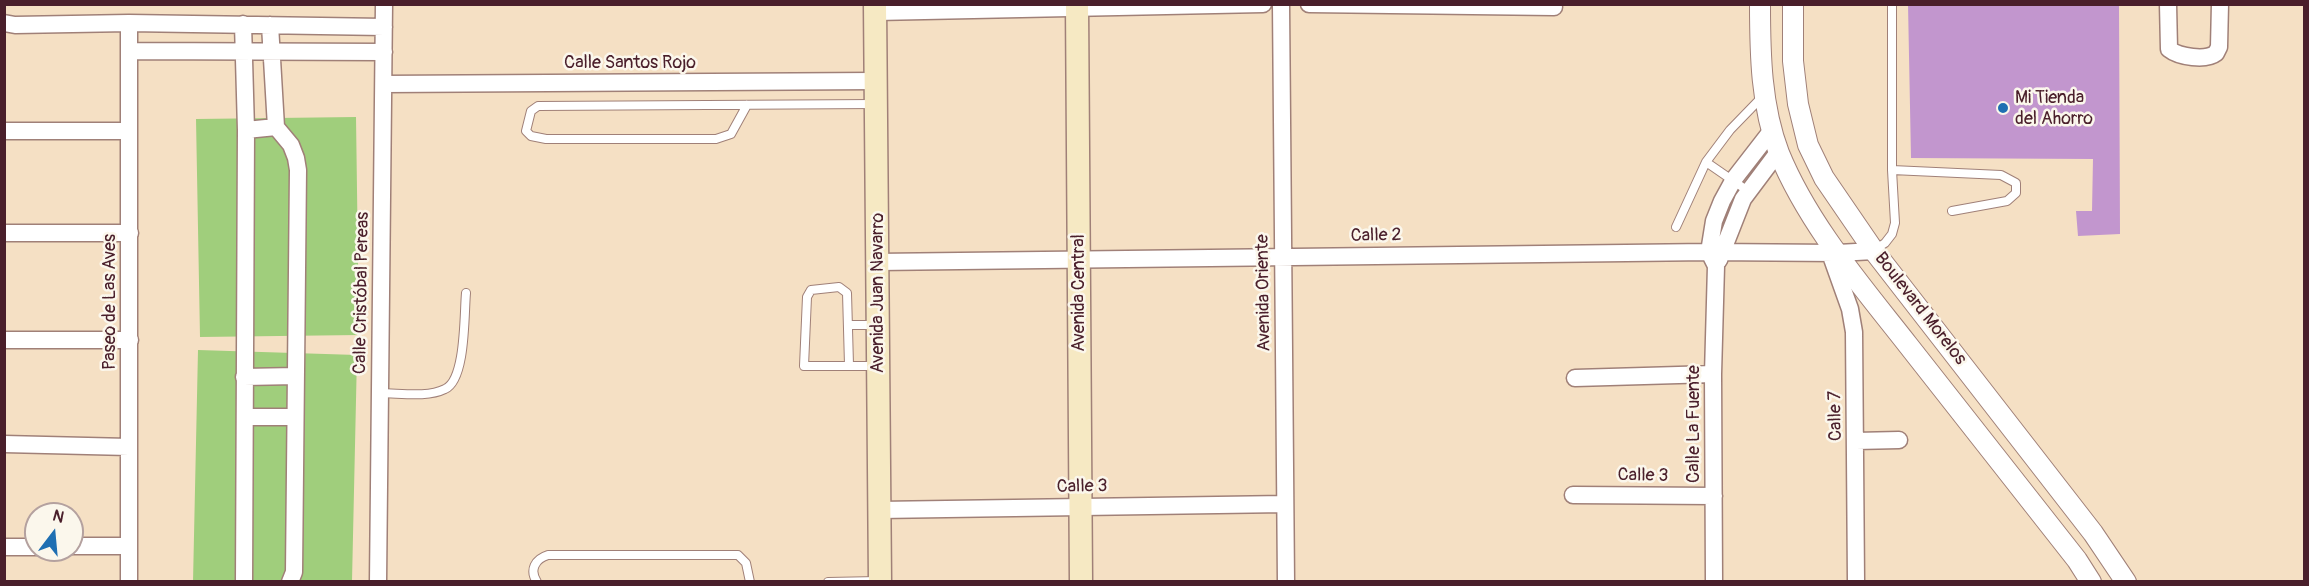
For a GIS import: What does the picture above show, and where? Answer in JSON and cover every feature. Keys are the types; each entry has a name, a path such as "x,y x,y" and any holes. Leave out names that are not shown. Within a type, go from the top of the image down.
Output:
{"main road":[{"name":"Avenida Central","path":"1077,6 1081,582"},
{"name":"Avenida Juan Navarro","path":"876,8 880,581"}],"street":[{"name":"Calle Cristóbal Pereas","path":"378,582 384,4"},
{"path":"876,8 1263,4"},
{"name":"Avenida Oriente","path":"1281,4 1286,582"},
{"path":"1309,4 1554,7"},
{"name":"Boulevard Morelos","path":"1760,4 1760,38 1765,93 1772,130 1779,152 1806,207 1834,253 2077,560 2091,582"},
{"name":"Boulevard Morelos","path":"1793,4 1793,62 1798,104 1808,145 1824,178 1874,250 2093,533 2126,582"},
{"path":"2168,4 2169,49 2177,53 2206,58 2216,53 2219,46 2220,4"},
{"path":"4,22 15,25 129,23 384,27"},
{"name":"Paseo de Las Aves","path":"129,23 129,582"},
{"path":"243,24 246,130 244,582"},
{"path":"270,25 276,128 291,146 298,170 294,572 291,582"},
{"path":"130,51 384,52"},
{"name":"Calle Santos Rojo","path":"384,84 876,81"},
{"path":"246,130 276,128"},
{"name":"Calle La Fuente","path":"1714,582 1713,374 1716,257 1714,222 1732,182 1772,130"},
{"path":"4,131 129,131"},
{"name":"Calle La Fuente","path":"1716,257 1743,199 1779,152"},
{"path":"4,233 130,233"},
{"name":"Calle 2","path":"877,262 1283,257 1716,257 1874,250"},
{"name":"Calle 7","path":"1834,253 1854,332 1856,582"},
{"path":"4,340 130,340"},
{"path":"1575,378 1713,374"},
{"path":"244,377 296,376"},
{"path":"244,417 295,417"},
{"path":"1856,441 1899,440"},
{"path":"4,444 129,447"},
{"name":"Calle 3","path":"1573,495 1714,496"},
{"name":"Calle 3","path":"879,510 1285,504"},
{"path":"84,546 129,546"},
{"path":"4,547 24,547"}],"lane":[{"path":"1874,250 1885,243 1892,234 1895,223 1892,170 1892,4"},
{"path":"1676,227 1706,162 1730,130 1765,93"},
{"path":"747,105 731,134 716,139 546,139 531,136 526,131 531,111 538,106 876,104"},
{"path":"1706,162 1748,191"},
{"path":"1892,170 2001,175 2016,183 2016,193 2007,201 1952,211"},
{"path":"849,365 847,293 839,287 814,289 809,293 805,324 804,366 878,366"},
{"path":"380,393 434,393 447,388 456,377 460,360 466,293"},
{"path":"848,325 878,325"},
{"path":"537,582 534,577 534,566 537,560 548,555 738,555 746,562 750,582"},
{"path":"828,582 880,581"}],"green space":[{"path":"356,117 359,335 200,337 196,119"},
{"path":"198,350 357,355 352,581 193,582"}],"building":[{"path":"1908,4 2119,4 2120,234 2078,236 2076,211 2092,211 2093,159 1911,158"}],"place":[{"name":"Mi Tienda del Ahorro","path":"2003,108"}]}
